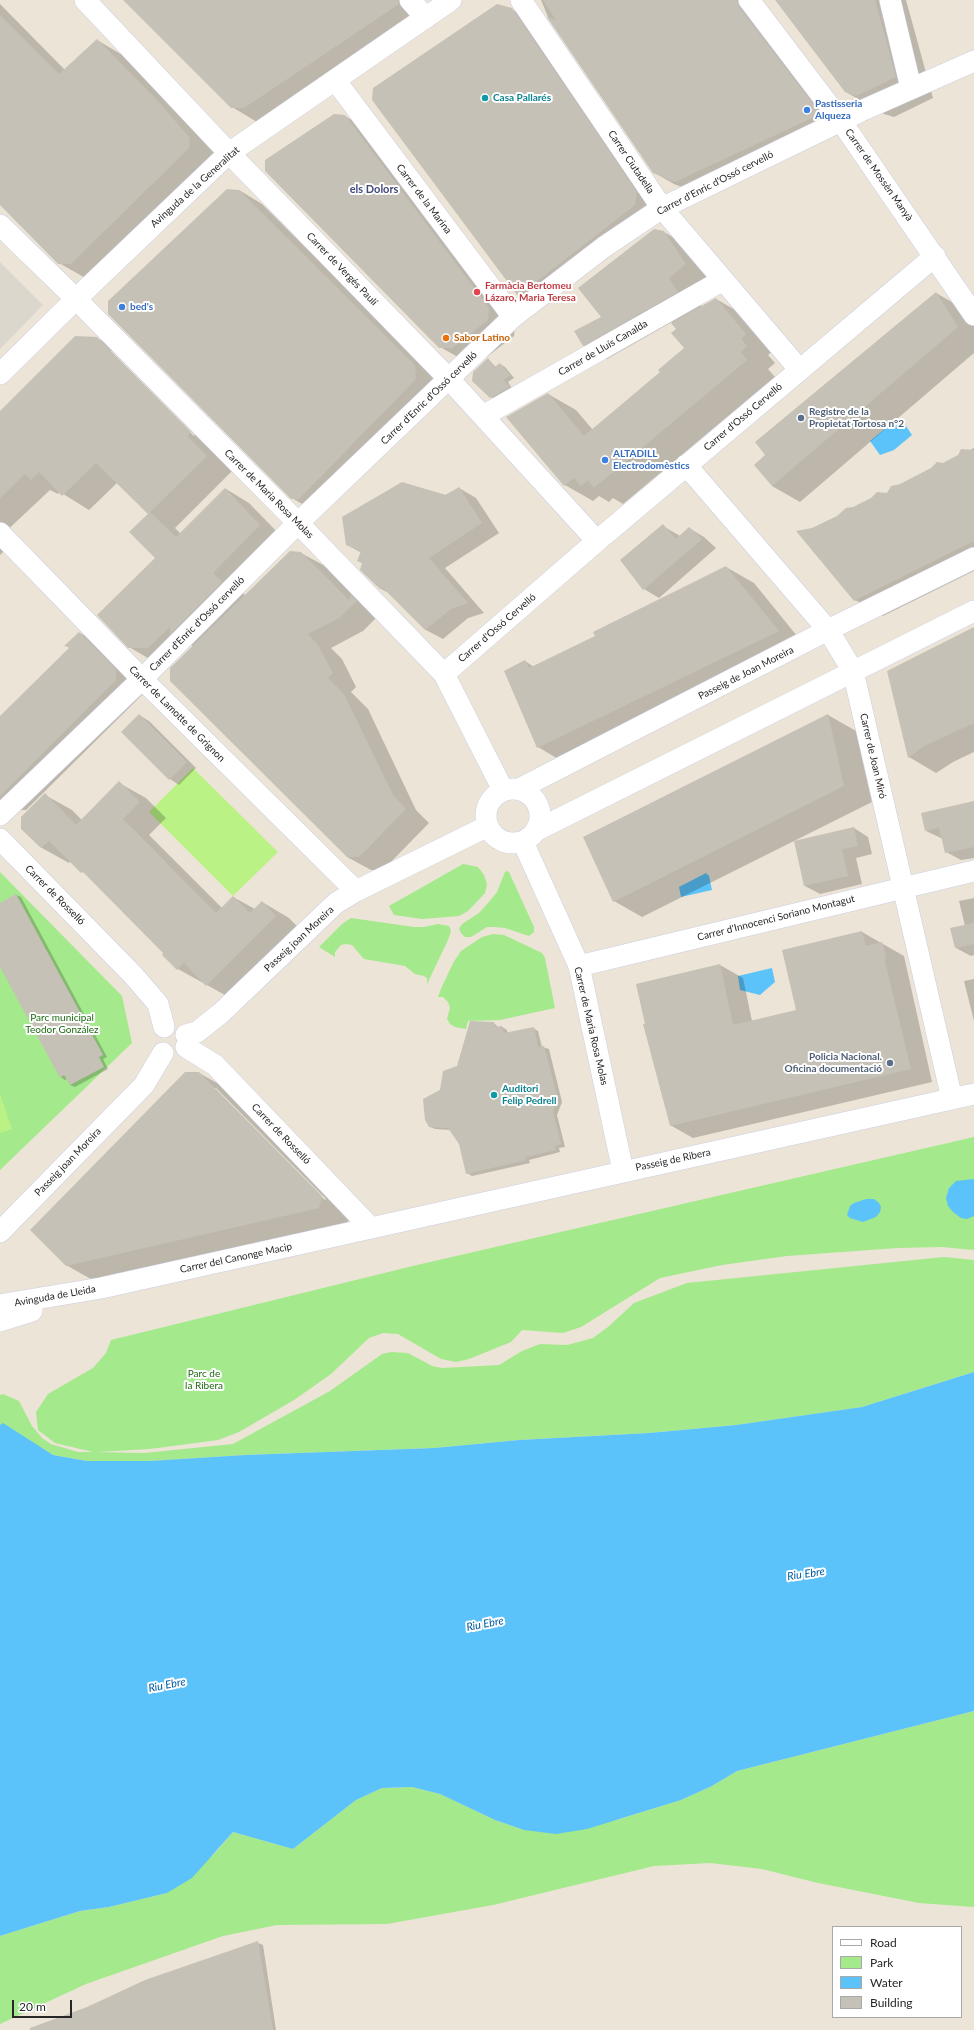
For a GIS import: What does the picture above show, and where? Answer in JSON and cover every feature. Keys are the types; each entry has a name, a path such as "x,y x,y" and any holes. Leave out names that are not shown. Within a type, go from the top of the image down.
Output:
{"street":[{"name":"Carrer de Vergés Paulí","path":"85,0 229,153 449,379 597,540"},
{"path":"410,0 426,18"},
{"name":"Avinguda de la Generalitat","path":"0,374 76,298 229,153 451,0"},
{"name":"Carrer Ciutadella","path":"521,0 662,208 799,369"},
{"name":"Carrer de Mossèn Manyà","path":"749,0 841,120 974,315"},
{"path":"890,0 911,88"},
{"name":"Carrer d'Enric d'Ossó cervelló","path":"0,815 142,679 298,523 513,317 604,247 662,208 841,120 974,61"},
{"name":"Carrer de la Marina","path":"335,80 513,317"},
{"name":"Carrer de Maria Rosa Molas","path":"0,225 76,298 298,523 444,674 511,790"},
{"name":"Carrer d'Ossó Cervelló","path":"444,674 597,540 935,256"},
{"name":"Carrer de Lluís Canalda","path":"483,416 723,280"},
{"name":"Carrer de Joan Miró","path":"686,465 828,630 853,671 952,1099"},
{"name":"Carrer de Lamotte de Grignon","path":"0,533 142,679 356,891"},
{"name":"Passeig de Joan Moreira","path":"511,790 974,558"},
{"path":"530,836 541,815 538,805 533,797 511,790 494,796 488,805 486,815 488,826 496,837 504,842 513,844 530,836 853,671 974,611"},
{"name":"Passeig joan Moreira","path":"186,1041 221,1013 315,922 336,904 356,891 488,826"},
{"name":"Carrer de Maria Rosa Molas","path":"530,836 579,966 623,1171"},
{"name":"Carrer de Rosselló","path":"0,839 134,976 158,1004 164,1027"},
{"name":"Carrer d'Innocenci Soriano Montagut","path":"579,966 974,871"},
{"path":"176,1026 181,1028 186,1041 177,1055 168,1056 163,1054 158,1048 156,1038 164,1027 176,1026"},
{"name":"Carrer de Rosselló","path":"186,1041 215,1065 371,1228"},
{"name":"Passeig joan Moreira","path":"0,1232 144,1085 163,1054"},
{"name":"Passeig de Ribera","path":"371,1228 974,1094"},
{"name":"Carrer del Canonge Macip","path":"101,1288 371,1228"},
{"name":"Avinguda de Lleida","path":"0,1305 101,1288"},
{"name":"Avinguda de Lleida","path":"0,1321 101,1288"}],"green space":[{"path":"193,768 278,852 233,896 149,812"},
{"path":"463,864 478,867 484,875 487,884 485,893 468,911 459,916 422,919 394,915 389,906"},
{"name":"Parc municipal Teodor González","path":"0,872 122,996 132,1043 0,1170"},
{"path":"505,872 509,872 534,927 534,932 529,936 505,928 487,927 471,937 465,937 459,929 462,924 479,913 489,902 497,892"},
{"path":"351,918 414,927 424,927 438,924 449,926 451,931 427,984 427,978 415,974 405,966 364,959 352,945 341,945 335,952 335,957 319,947 342,924"},
{"path":"493,934 504,935 542,953 545,958 555,1008 500,1020 468,1021 466,1029 455,1027 450,1024 447,1019 450,1008 448,1002 443,997 438,997 441,989 453,963 461,951 482,937"},
{"path":"0,1094 12,1129 0,1133"},
{"name":"Parc de la Ribera","path":"974,1137 974,1250 942,1247 898,1248 787,1256 722,1265 660,1278 581,1327 563,1333 522,1330 511,1342 469,1359 456,1362 441,1359 398,1334 383,1333 369,1338 331,1374 294,1400 239,1432 218,1440 150,1449 96,1452 144,1453 233,1444 330,1391 382,1354 391,1352 408,1353 432,1366 442,1368 499,1365 522,1351 540,1344 567,1345 593,1338 608,1327 634,1303 687,1283 944,1257 974,1260 974,1372 862,1407 736,1425 649,1433 519,1440 434,1448 245,1455 149,1461 87,1461 53,1455 0,1425 0,1395 3,1394 19,1401 32,1426 42,1438 51,1444 78,1452 93,1452 55,1443 38,1430 36,1412 48,1394 93,1368 106,1353 111,1340 417,1265"},
{"path":"974,1711 974,1907 919,1903 818,1883 762,1869 710,1863 654,1866 493,1905 387,1924 277,1925 223,1936 86,1984 0,2024 0,1936 80,1911 109,1907 167,1893 214,1854 233,1832 293,1849 356,1800 382,1788 412,1787 440,1794 495,1820 524,1830 617,1820 681,1800 712,1786 737,1771"}],"shaded area":[{"path":"0,262 43,305 0,349"}],"water":[{"path":"902,420 912,435 894,450 880,455 870,441 887,427"},
{"path":"706,873 709,876 712,890 681,897 679,887"},
{"path":"772,968 775,982 760,995 740,990 738,976"},
{"path":"974,1179 974,1216 967,1219 961,1218 948,1206 946,1198 949,1188 956,1181"},
{"path":"866,1199 874,1199 879,1203 881,1207 880,1212 876,1217 863,1222 850,1218 847,1215 850,1206"},
{"name":"Riu Ebre","path":"974,1372 974,1711 737,1771 712,1786 681,1800 587,1829 556,1834 524,1830 495,1820 440,1794 412,1787 382,1788 356,1800 293,1849 233,1832 192,1878 167,1893 109,1907 80,1911 0,1936 0,1425 3,1423 53,1455 87,1461 149,1461 245,1455 434,1448 519,1440 649,1433 736,1425 862,1407"}],"building":[{"path":"123,0 398,0 399,4 244,108 231,108"},
{"path":"543,0 737,0 739,7 816,108 814,117 675,182 653,173 547,17 556,20"},
{"path":"775,0 875,0 896,77 856,96 845,92"},
{"path":"497,4 512,8 637,192 635,205 518,296 372,100 373,88"},
{"path":"0,15 59,74 97,39 155,98 190,138 189,148 71,264 58,264 0,205"},
{"path":"334,114 345,115 489,308 488,320 452,348 439,348 265,171 265,160"},
{"path":"227,189 239,190 415,365 416,379 299,499 291,499 108,314 108,301"},
{"path":"654,229 664,231 686,264 669,278 678,292 583,346 574,331 601,317 578,288"},
{"path":"936,292 958,327 772,486 754,465 765,455 755,442"},
{"path":"716,298 746,334 741,339 747,346 741,352 747,360 594,488 588,480 581,486 574,478 564,486 506,417 548,393 584,436 660,372 658,370 684,348 671,333 676,329 671,323"},
{"path":"75,336 97,337 191,432 187,436 207,456 148,514 96,463 62,496 39,472 31,480 25,474 0,498 0,411"},
{"path":"488,358 495,367 500,363 510,375 504,380 510,387 490,398 472,381 473,372"},
{"path":"961,449 974,450 974,541 854,601 796,531 812,528 837,516 846,508 853,507 871,498 877,492 887,493 891,486 900,484 931,468 937,462 943,463 958,455"},
{"path":"402,482 446,495 459,487 482,523 429,558 468,603 451,609 425,630 383,588 380,589 360,570 362,563 357,561 361,551 346,545 342,517"},
{"path":"225,488 260,525 213,573 222,582 170,634 170,627 148,648 128,648 97,615 155,558 129,532 150,512 176,537"},
{"path":"663,524 676,539 689,527 702,539 643,590 620,560"},
{"path":"290,551 301,552 349,600 351,595 357,601 339,618 308,634 318,645 333,673 328,678 344,694 393,795 406,809 359,857 347,857 170,681 170,668"},
{"path":"726,566 779,631 537,748 504,671 525,660 529,668 595,636 593,632"},
{"path":"974,627 974,723 924,746 908,758 887,671"},
{"path":"79,632 116,669 116,680 0,796 0,716 70,647 64,646"},
{"path":"139,714 187,762 169,780 121,732"},
{"path":"828,714 844,786 613,902 583,837"},
{"path":"119,781 140,802 123,819 216,913 233,896 250,913 262,901 276,916 206,986 184,963 177,970 162,955 163,953 83,872 81,873 49,841 41,848 21,829 21,817 45,793 76,825"},
{"path":"974,801 974,847 945,853 939,828 925,831 921,813"},
{"path":"854,827 858,846 842,849 848,876 804,886 794,841"},
{"path":"16,894 103,1055 99,1057 104,1067 70,1085 64,1075 60,1078 0,967 0,903"},
{"path":"974,923 974,944 955,948 950,928"},
{"path":"862,931 866,946 882,942 886,956 885,962 911,1069 670,1126 643,1024 645,1024 636,984 720,964 733,1025 796,1010 782,950"},
{"name":"Auditori Felip Pedrell","path":"470,1021 494,1022 495,1027 502,1026 504,1033 534,1027 538,1047 544,1046 558,1099 553,1112 561,1144 555,1146 556,1150 525,1157 526,1160 466,1174 459,1144 448,1128 429,1127 425,1120 423,1099 440,1090 443,1071 457,1066"},
{"path":"185,1072 199,1072 322,1196 319,1208 66,1266 30,1230"},
{"path":"258,1941 273,2030 30,2030 30,2028 87,2007 145,1980"}],"place":[{"name":"Casa Pallarés","path":"485,98"},
{"name":"Pastisseria Alqueza","path":"807,110"},
{"name":"Farmàcia Bertomeu Lázaro, Maria Teresa","path":"477,292"},
{"name":"bed's","path":"122,307"},
{"name":"Sabor Latino","path":"446,338"},
{"name":"Registre de la Propietat Tortosa n°2","path":"801,418"},
{"name":"ALTADILL Electrodomèstics","path":"605,460"},
{"name":"Policia Nacional. Oficina documentació","path":"890,1063"},
{"name":"Auditori Felip Pedrell","path":"494,1095"}],"district":[{"name":"els Dolors","path":"374,189"}]}
